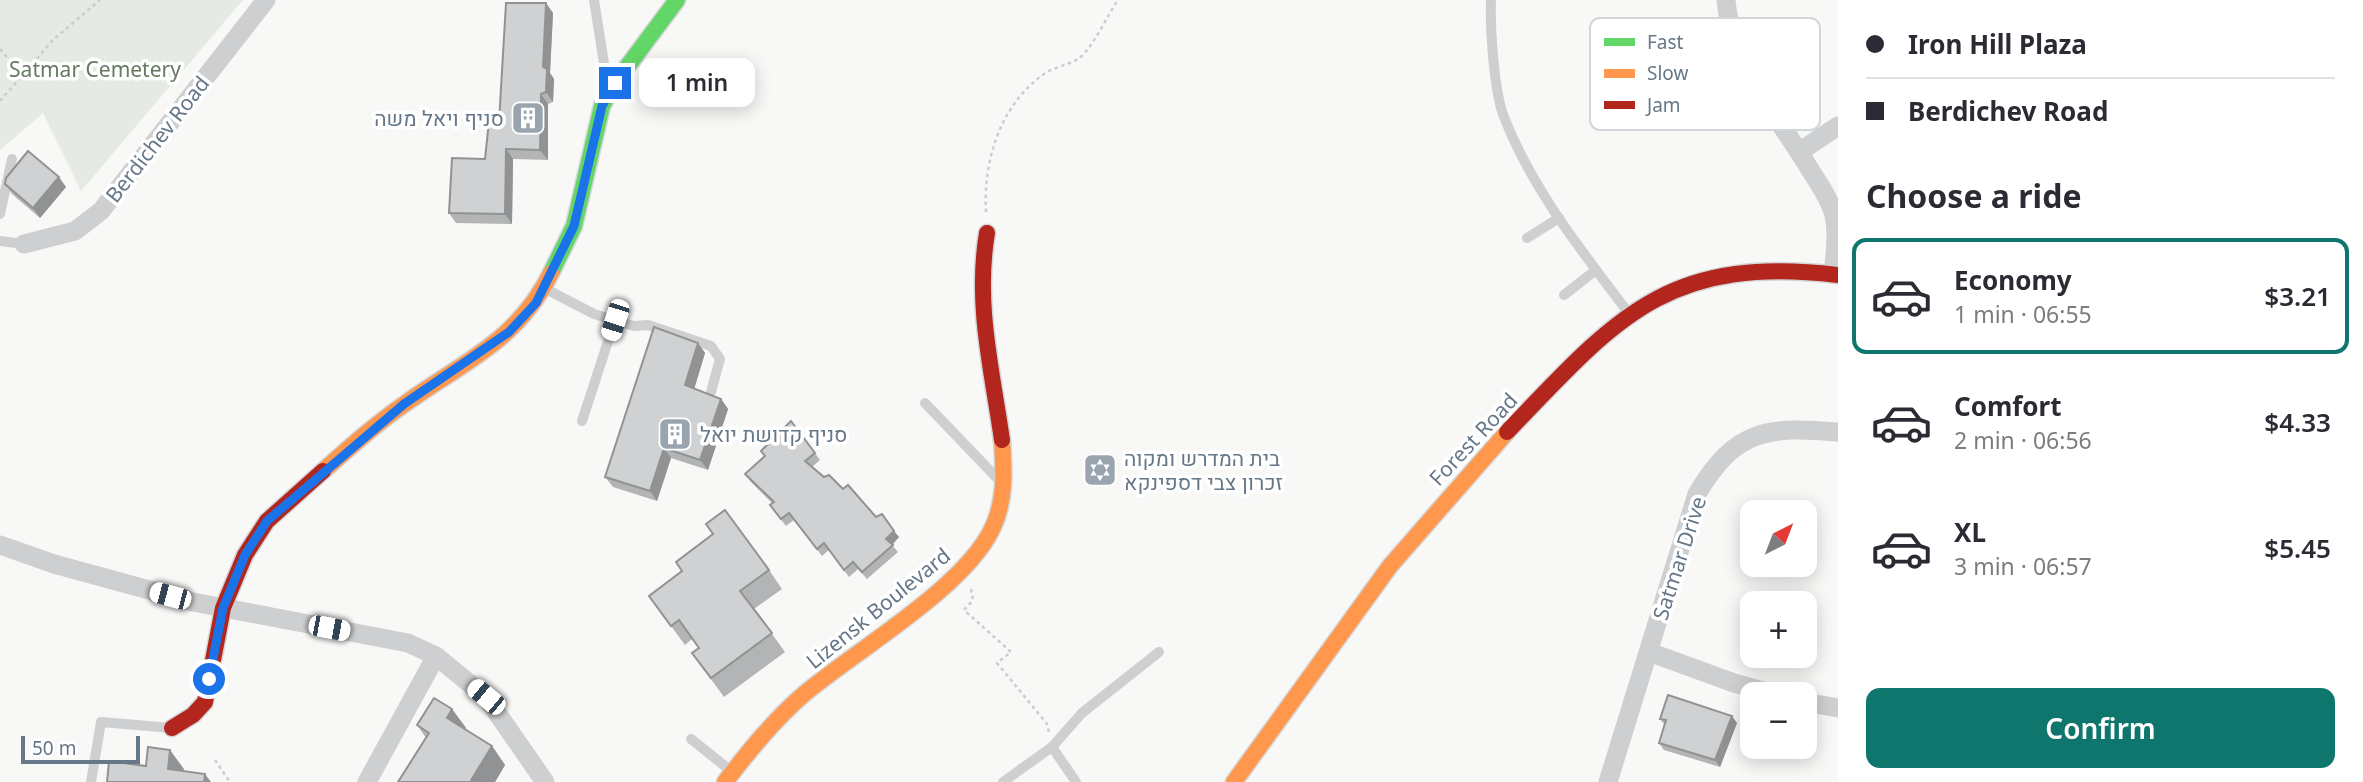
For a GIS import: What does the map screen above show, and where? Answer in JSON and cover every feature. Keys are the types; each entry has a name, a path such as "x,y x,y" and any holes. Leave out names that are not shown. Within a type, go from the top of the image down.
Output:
{"street":[{"name":"Berdichev Road","path":"24,244 75,232 101,211 266,0"},
{"path":"172,728 193,715 205,702 223,608 245,555 267,521 404,404 509,332 545,289 574,226 602,106 677,0"},
{"path":"1726,0 1730,18"},
{"path":"1799,152 1838,126"},
{"path":"1785,130 1826,195 1834,216 1836,275"},
{"name":"Lizensk Boulevard","path":"729,777 761,736 802,696 959,573 984,545 1000,510 1004,471 984,328 980,269 987,233"},
{"name":"Forest Road","path":"1234,782 1341,630 1433,511 1542,396 1630,314 1670,290 1713,277 1757,273 1836,275"},
{"name":"Satmar Drive","path":"1608,782 1697,494 1719,462 1737,447 1769,432 1786,428 1838,432"},
{"path":"0,545 54,565 223,608 408,643 436,656 486,697 545,782"},
{"path":"1649,652 1740,685"},
{"path":"367,782 436,656"},
{"path":"1817,704 1838,708"}],"lane":[{"path":"594,0 609,93"},
{"path":"1491,0 1490,23 1502,114 1536,187 1630,314"},
{"path":"0,214 12,159"},
{"path":"1527,238 1559,218"},
{"path":"0,241 24,244"},
{"path":"1564,295 1596,270"},
{"path":"545,289 594,314 648,325 711,346 720,359 710,392"},
{"path":"582,421 615,320"},
{"path":"925,403 976,460 1003,483"},
{"path":"1003,782 1052,747 1082,713 1159,652"},
{"path":"91,782 101,722 172,728"},
{"path":"691,739 729,777"},
{"path":"1052,747 1076,782"}],"path":[{"path":"0,101 53,40 100,0"},
{"path":"987,233 985,193 991,154 1011,107 1045,73 1081,57 1118,0"},
{"path":"0,49 21,74"},
{"path":"959,573 971,585 973,600 964,610 1011,652 997,663 1046,724 1052,747"},
{"path":"215,760 230,782"}],"green space":[{"name":"Satmar Cemetery","path":"0,0 243,0 81,191 43,113 0,150"}],"building":[{"name":"סניף ויאל משה","path":"506,3 546,3 543,67 547,69 546,92 541,94 540,150 506,149 505,214 449,213 452,158 485,159 489,121 499,122"},
{"path":"28,151 59,177 33,208 5,184 6,178"},
{"name":"סניף קדושת יואל","path":"654,327 698,343 685,385 721,399 700,460 664,448 650,491 605,477"},
{"path":"791,421 815,453 805,461 824,477 829,475 843,489 848,485 876,517 882,514 894,531 886,539 893,545 862,572 853,562 844,570 824,543 817,549 789,513 781,519 770,505 774,502 745,474 765,456 761,451"},
{"path":"725,510 769,570 740,591 772,633 711,678 692,653 699,648 679,620 671,626 649,596 682,571 676,562 713,534 706,524"},
{"path":"1668,695 1732,716 1715,760 1659,743 1666,720 1660,719"},
{"path":"434,698 452,709 447,718 492,746 470,782 398,782 429,733 417,725"},
{"path":"148,747 170,750 168,769 205,774 204,782 107,782 109,761 146,766"}],"traffic: fast":[{"path":"551,273 574,226 602,106 615,83 677,0"}],"traffic: slow":[{"path":"323,471 385,419 506,333 522,316 551,273"},
{"path":"1234,782 1390,566 1507,432"},
{"path":"725,782 762,736 793,704 934,596 978,551 992,529 1000,508 1002,440"}],"traffic: jam":[{"path":"987,233 984,311 1002,440"},
{"path":"1507,432 1581,356 1615,327 1650,303 1687,286 1730,275 1779,271 1838,275"},
{"path":"172,728 193,715 205,702 223,608 245,555 267,521 323,471"}],"place":[{"name":"סניף ויאל משה","path":"528,118"},
{"name":"סניף קדושת יואל","path":"675,434"},
{"name":"בית המדרש ומקוה זכרון צבי דספינקא","path":"1100,470"}],"route":[{"path":"209,679 223,608 245,555 267,521 351,446 404,404 509,332 536,303 574,226 585,189 602,106 615,83"}]}
